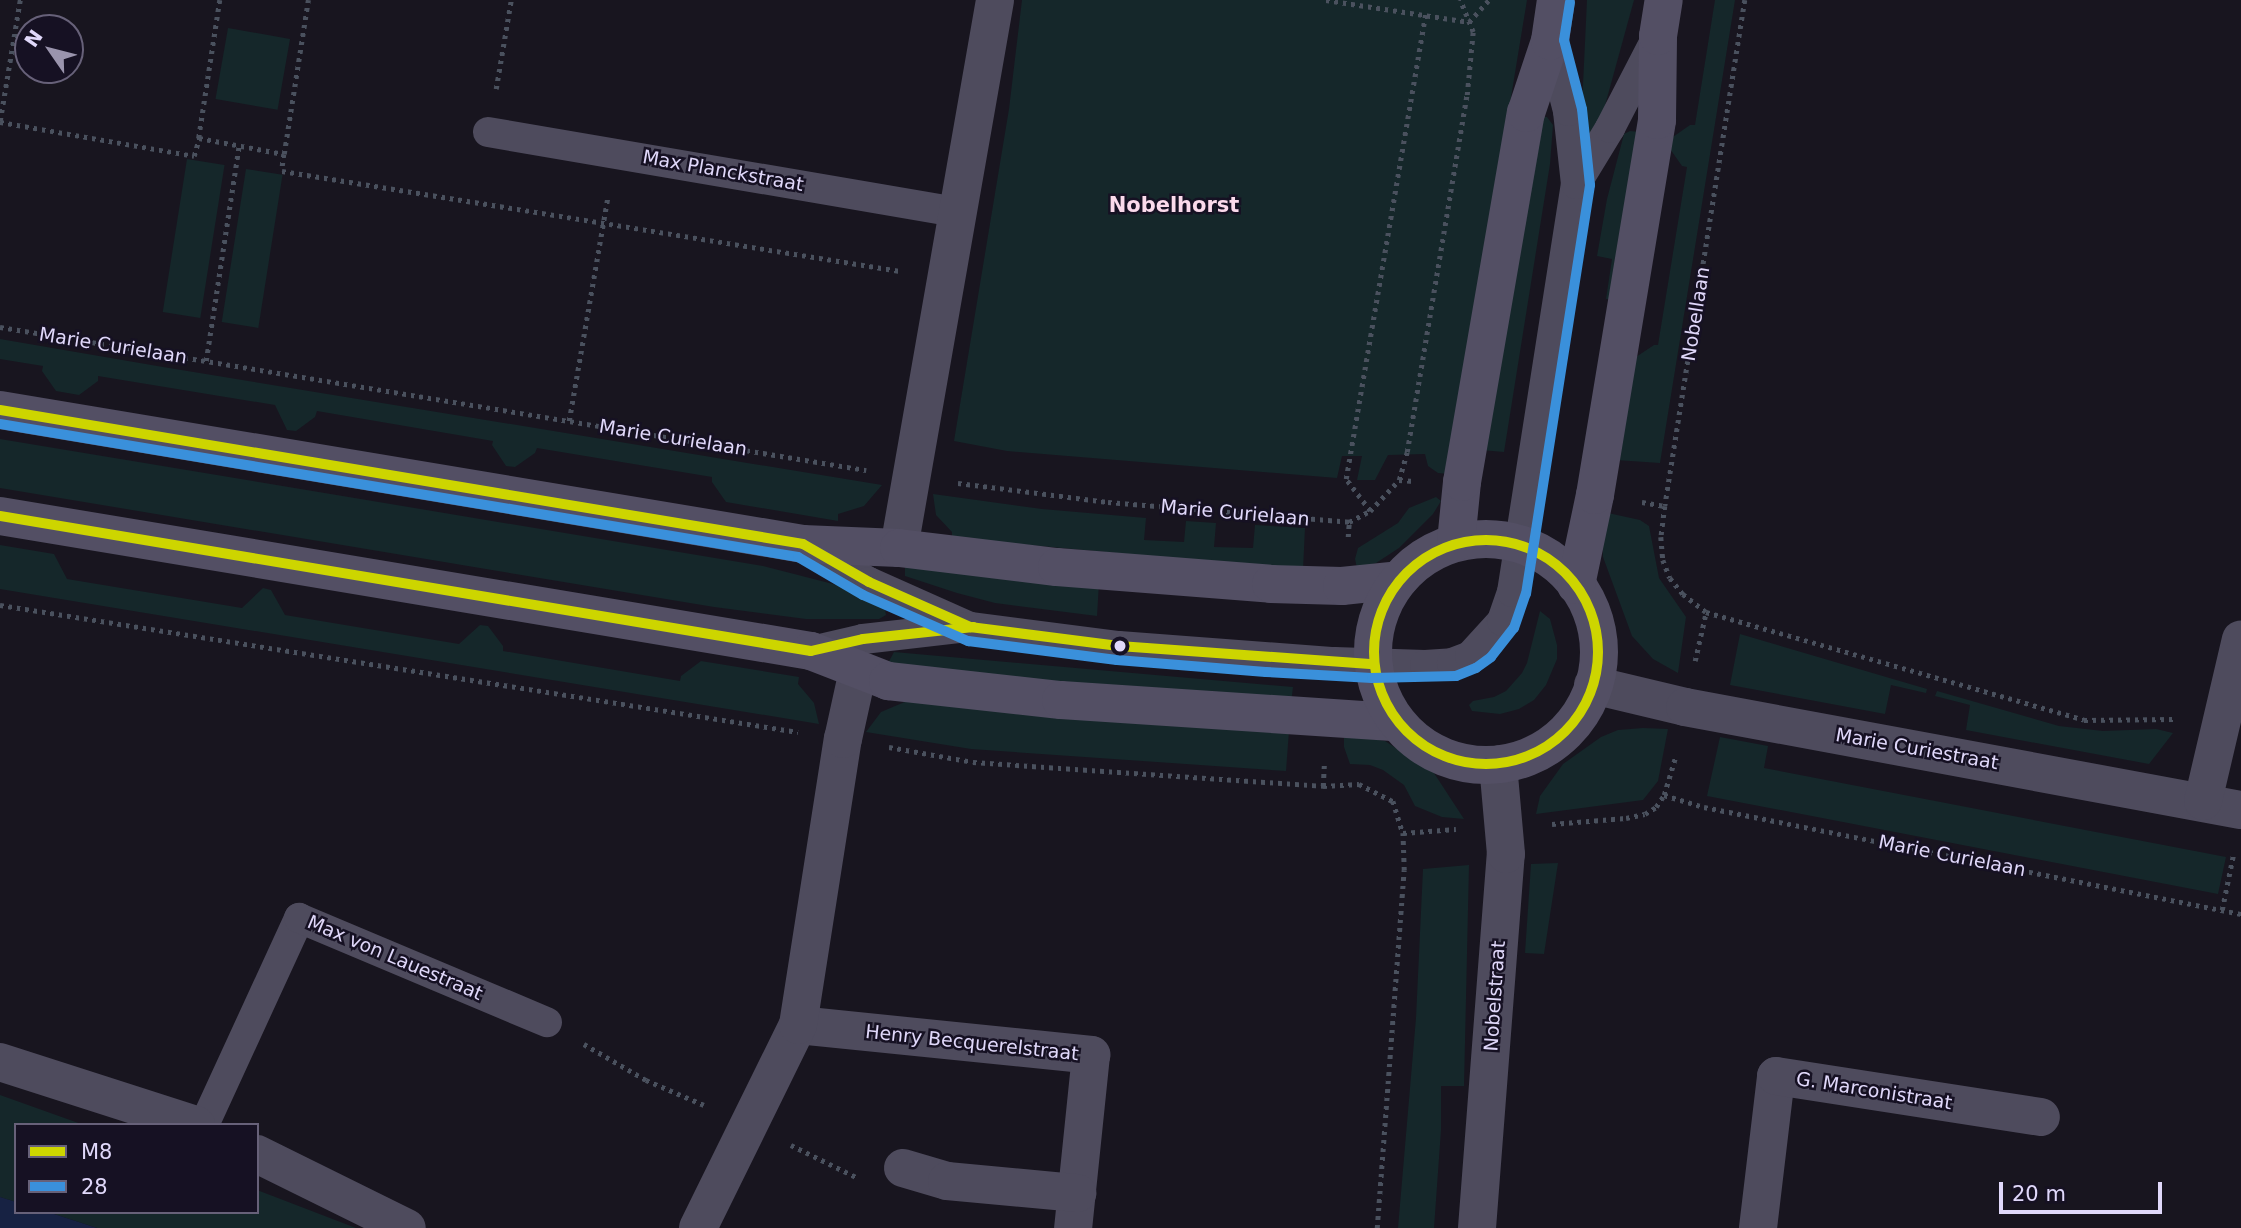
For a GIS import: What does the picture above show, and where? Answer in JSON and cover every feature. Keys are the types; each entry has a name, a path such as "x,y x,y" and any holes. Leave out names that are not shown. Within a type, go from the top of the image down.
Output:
{"street":[{"path":"899,548 995,0"},
{"path":"1456,542 1462,482 1526,113 1550,41 1556,0"},
{"path":"1576,585 1595,495 1657,120 1661,18"},
{"path":"0,410 803,544 899,548 1057,567 1271,584 1342,586 1399,580"},
{"path":"0,516 811,651 888,681 1061,700 1396,722"},
{"path":"1480,539 1520,544 1552,560 1576,585 1595,622 1598,664 1583,709 1567,730 1547,747 1524,758 1499,764 1453,760 1431,751 1396,722 1385,704 1373,664 1378,620 1399,580 1416,563 1456,542 1480,539"},
{"path":"2203,801 2241,639"},
{"path":"698,1228 798,1025 843,739 858,671"},
{"name":"Marie Curiestraat","path":"1593,685 1685,707 2241,810"},
{"name":"Nobelstraat","path":"1477,1228 1506,825 1499,764"},
{"name":"Henry Becquerelstraat","path":"798,1025 1091,1055 1075,1211 903,1168"},
{"path":"0,1062 190,1123"},
{"name":"G. Marconistraat","path":"1758,1228 1776,1076 2041,1117"},
{"path":"259,1155 407,1228"}],"lane":[{"path":"1576,184 1661,18"},
{"path":"811,651 863,639 970,627 1119,646 1373,664 1452,663 1470,656 1502,621 1512,593 1576,184 1568,111 1550,41"},
{"name":"Max Planckstraat","path":"488,132 958,212"},
{"path":"803,544 869,582 970,627"},
{"name":"Max von Lauestraat","path":"205,1123 299,918 547,1023"}],"path":[{"path":"20,0 0,122 194,156 220,0"},
{"path":"308,0 282,171 946,278"},
{"path":"488,132 510,0"},
{"path":"1326,0 1469,22"},
{"path":"1399,480 1408,452 1466,94 1472,32 1460,0"},
{"path":"1469,22 1489,0"},
{"name":"Nobellaan","path":"1706,611 1683,594 1670,578 1662,560 1661,537 1745,0"},
{"path":"1370,511 1346,479 1425,15"},
{"path":"199,138 284,154"},
{"path":"206,361 239,146"},
{"path":"569,421 616,153"},
{"name":"Marie Curielaan","path":"0,327 911,477 1108,502 1349,522"},
{"path":"0,606 843,739 973,762 1323,786 1359,784 1393,801 1403,833 1404,870 1377,1228"},
{"path":"1403,833 1626,818 1656,807 1671,778 1706,611 2084,720 2183,719 2221,725"},
{"name":"Marie Curielaan","path":"1664,795 1704,807 2241,914"},
{"path":"2222,910 2235,848"}],"shaded area":[{"path":"1022,0 1527,0 1449,474 1438,473 1428,466 1425,454 1388,455 1375,480 1357,480 1362,456 1342,456 1337,478 1007,451 954,441 1009,109"},
{"path":"1587,0 1634,0 1601,120 1590,135 1581,127"},
{"path":"1715,0 1735,0 1660,463 1616,460 1633,359 1658,345 1687,167 1682,166 1668,146 1670,139 1690,125 1695,125"},
{"path":"228,28 290,39 278,110 215,99"},
{"path":"1537,116 1547,117 1553,125 1550,164 1504,452 1481,450"},
{"path":"1630,131 1641,132 1614,300 1606,299 1612,259 1597,256 1607,199 1624,134"},
{"path":"187,159 225,165 200,318 163,312"},
{"path":"246,169 283,175 258,328 222,322"},
{"path":"0,339 882,485 864,506 838,514 838,521 726,502 712,482 712,477 537,448 535,453 515,467 506,466 492,445 493,441 317,411 315,417 296,431 287,430 275,405 98,376 98,381 79,395 56,391 42,371 43,366 0,359"},
{"path":"0,439 763,566 833,584 868,597 884,604 886,615 879,619 806,619 714,607 0,488"},
{"path":"933,494 1042,509 1146,518 1144,540 1184,542 1186,521 1216,523 1214,547 1253,548 1255,525 1305,528 1303,570 952,538 952,532 936,515"},
{"path":"1436,497 1441,501 1433,514 1399,548 1376,563 1357,568 1355,559 1358,548 1398,523 1409,508"},
{"path":"1608,513 1640,520 1649,526 1659,578 1686,617 1678,673 1653,659 1632,636 1603,557 1602,539"},
{"path":"0,545 54,554 67,579 242,608 263,588 271,590 285,615 459,644 480,625 488,626 503,646 503,651 680,681 681,676 701,661 799,677 798,684 814,703 819,724 0,589"},
{"path":"905,560 1099,583 1097,616 995,603 957,593 905,576"},
{"path":"1540,611 1550,619 1557,645 1557,659 1546,685 1534,700 1519,709 1500,714 1472,711 1469,705 1473,701 1494,697 1506,691 1522,673"},
{"path":"1740,634 1927,689 1926,693 1891,685 1885,714 1730,685"},
{"path":"894,652 1293,687 1291,703 887,665"},
{"path":"1937,691 2059,726 2103,731 2156,729 2173,733 2149,764 1966,730 1970,705 1935,696"},
{"path":"907,701 1289,731 1286,771 971,749 866,732 881,712"},
{"path":"1668,729 1658,781 1643,800 1536,814 1540,796 1563,764 1601,737 1618,730"},
{"path":"1344,735 1385,741 1434,773 1464,819 1442,817 1415,806 1404,785 1383,770 1370,765 1350,764 1344,747"},
{"path":"1720,737 1768,746 1764,768 2226,857 2218,894 1707,796"},
{"path":"1558,863 1544,954 1525,953 1531,864"},
{"path":"1469,865 1464,1086 1441,1086 1441,1130 1434,1228 1398,1228 1416,1018 1423,869"},
{"path":"0,1095 78,1123 14,1123 14,1201 0,1197"},
{"path":"259,1191 356,1228 97,1228 54,1214 259,1214"}],"water":[{"path":"0,1197 14,1201 14,1214 54,1214 97,1228 0,1228"}],"transit line":[{"name":"28","path":"0,424 798,557 863,595 968,641 1117,660 1266,672 1372,678 1456,676 1476,668 1491,657 1514,628 1526,594 1590,185 1582,109 1564,40 1570,2"},
{"name":"M8","path":"0,410 803,544 869,582 970,627 1119,646 1373,664"},
{"name":"M8","path":"0,516 811,651 863,639 973,627"},
{"name":"M8","path":"1497,540 1529,548 1566,572 1585,599 1594,619 1598,652 1594,685 1590,695 1566,732 1539,751 1519,760 1475,764 1443,756 1406,732 1387,705 1378,685 1374,641 1382,609 1406,572 1433,553 1453,544 1497,540"}],"district":[{"name":"Nobelhorst","path":"1174,205"}]}
